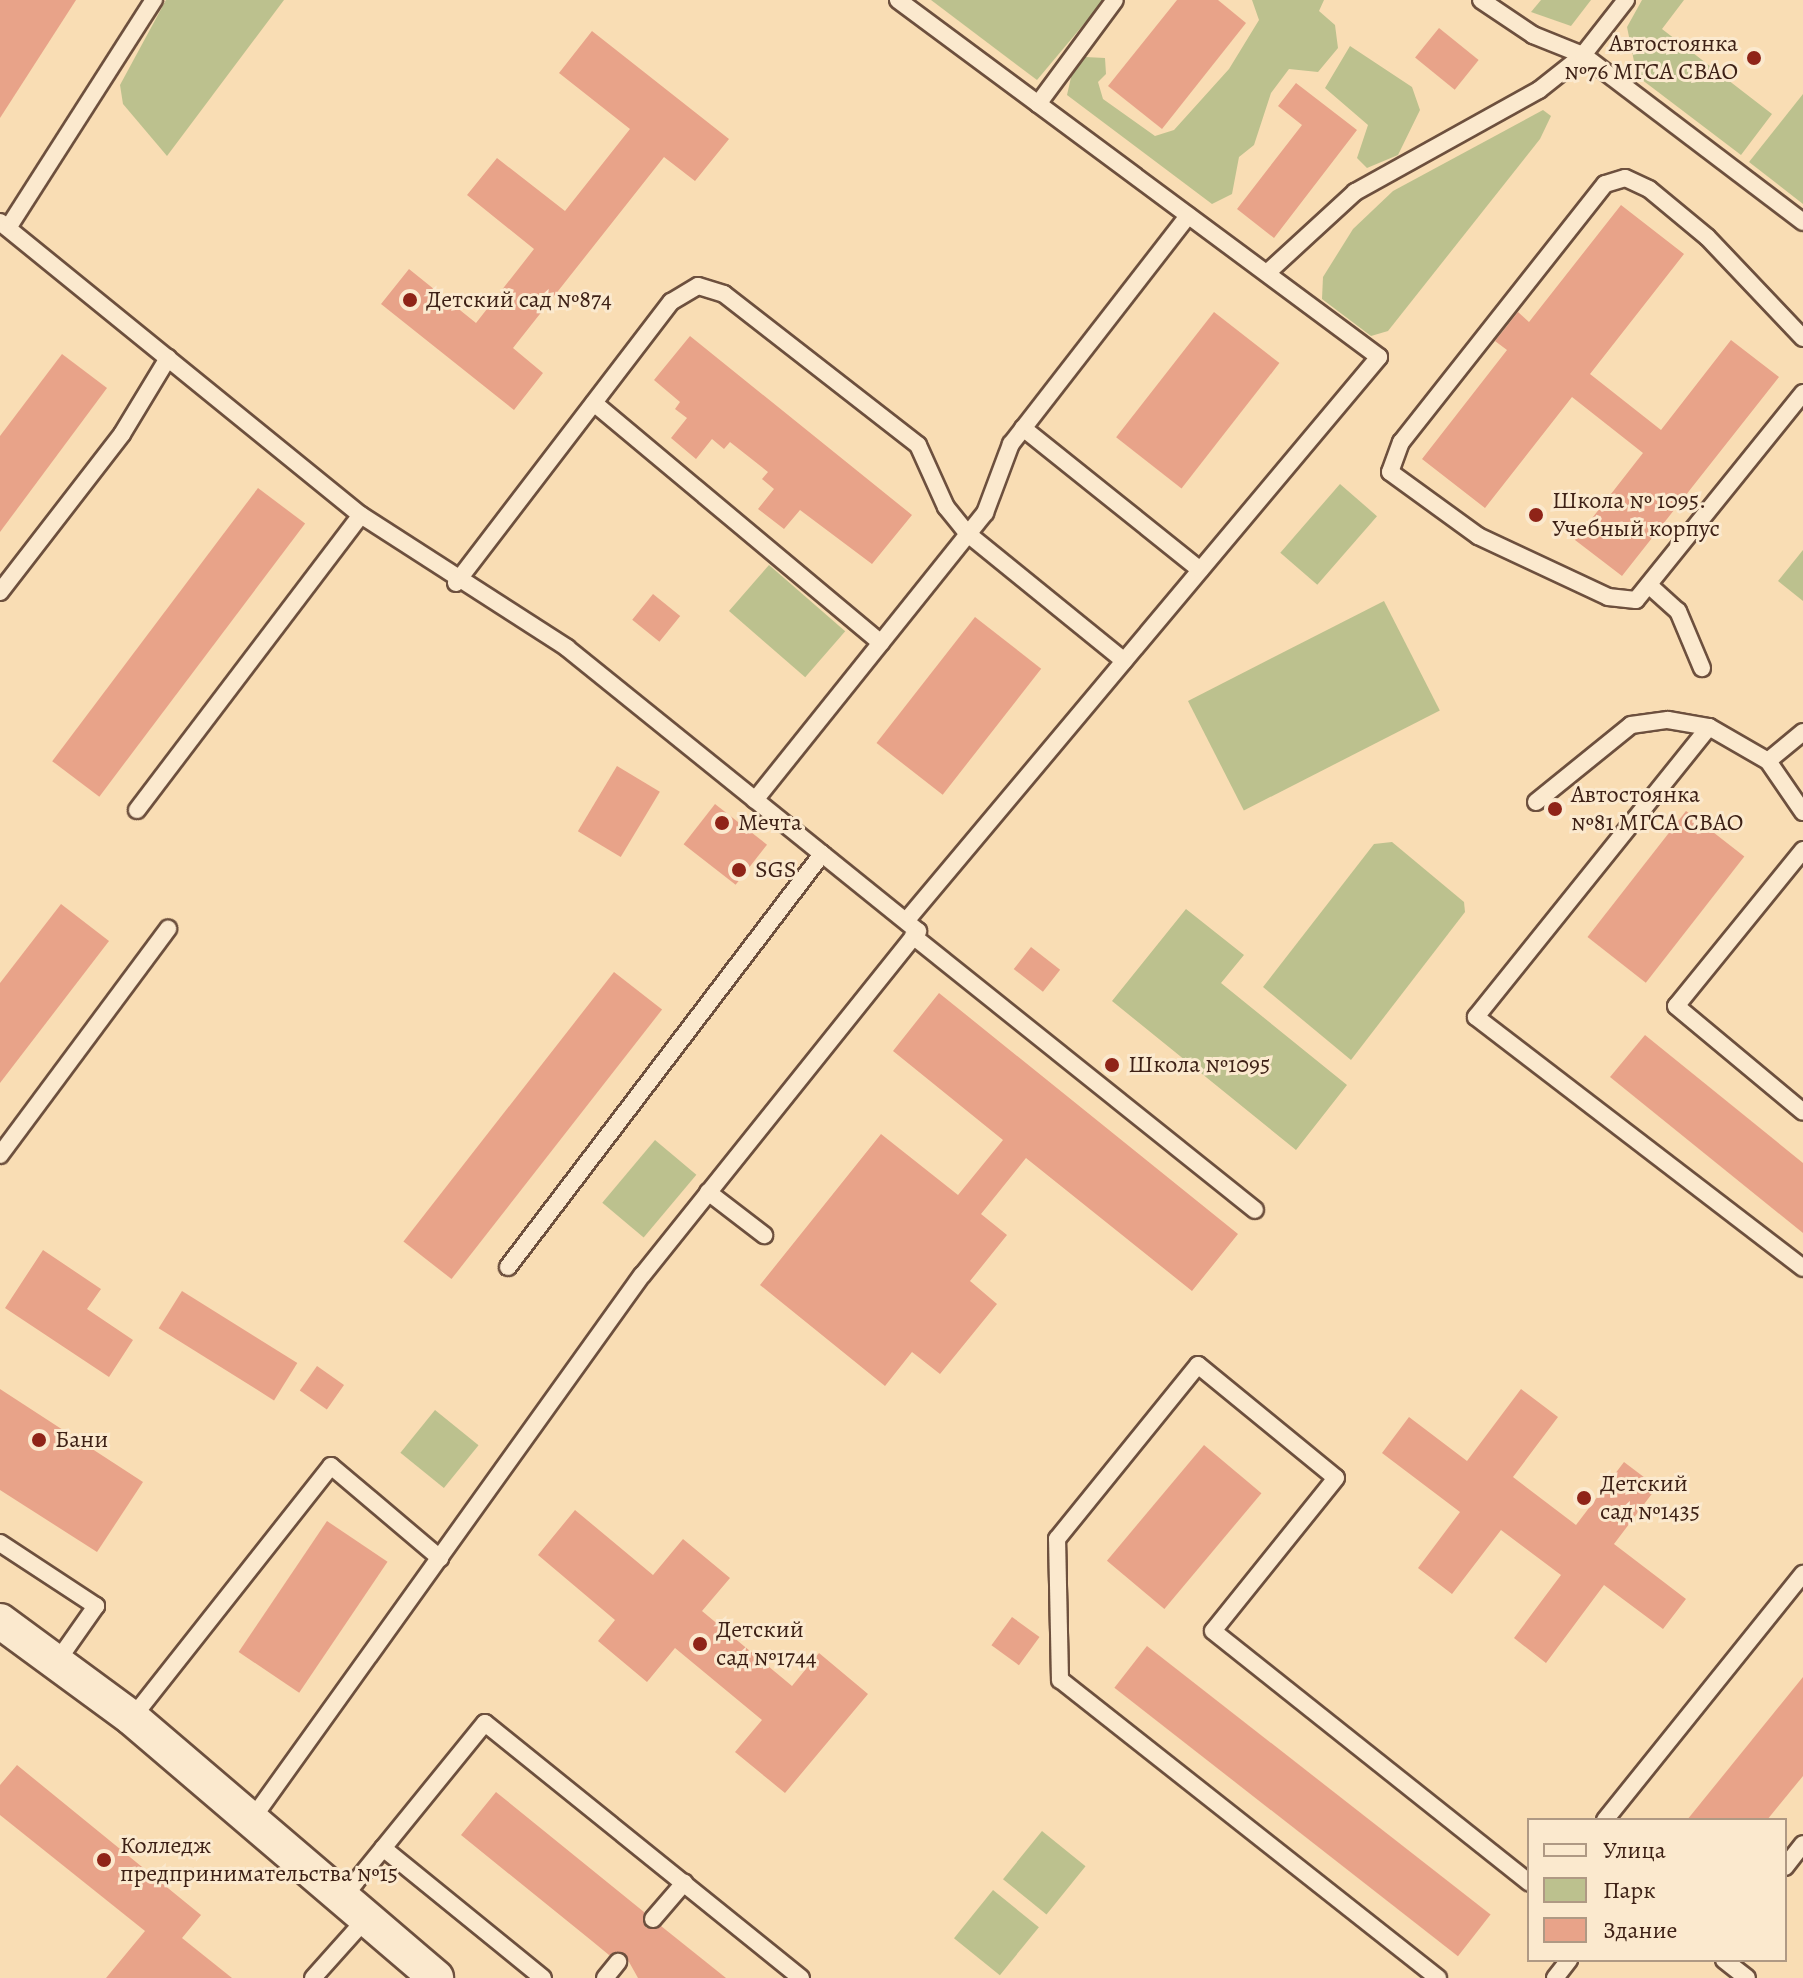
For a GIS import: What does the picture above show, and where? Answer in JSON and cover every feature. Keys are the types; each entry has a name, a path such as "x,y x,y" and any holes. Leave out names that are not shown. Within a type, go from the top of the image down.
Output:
{"street":[{"path":"0,1621 58,1660 132,1718 352,1911 436,1978"}],"lane":[{"path":"154,0 4,225 361,515 456,583 567,648 1255,1210"},
{"path":"250,1822 708,1192 910,928 1124,661 1379,357 898,0"},
{"path":"1038,104 1115,0"},
{"path":"1481,0 1533,35 1583,55 1803,222"},
{"path":"1267,273 1355,192 1539,90 1583,55 1626,0"},
{"path":"1803,338 1707,237 1649,189 1625,178 1605,184 1401,442 1384,478 1478,536 1608,597 1636,600 1651,587 1803,393"},
{"path":"755,800 968,534 1023,428 1188,216"},
{"path":"456,583 671,302 698,286 724,294 918,445 946,507 968,534 1124,661"},
{"path":"0,592 122,434 168,358"},
{"path":"594,403 881,643"},
{"path":"1023,428 1200,570"},
{"path":"137,810 361,515"},
{"path":"1651,587 1678,611 1702,668"},
{"path":"1536,802 1631,725 1668,720 1709,727 1768,761 1803,812"},
{"path":"1709,727 1476,1017 1803,1268"},
{"path":"1768,761 1802,734"},
{"path":"1803,850 1676,1006 1803,1112"},
{"path":"508,1267 822,854"},
{"path":"0,1155 168,929"},
{"path":"708,1192 764,1235"},
{"path":"1438,1978 1060,1680 1057,1539 1198,1365 1336,1478 1213,1631 1527,1880"},
{"path":"132,1718 331,1466 440,1558"},
{"path":"0,1543 96,1606 58,1660"},
{"path":"1607,1818 1803,1574"},
{"path":"313,1978 352,1911 383,1848 485,1723 801,1978"},
{"path":"1787,1864 1803,1844"},
{"path":"383,1848 543,1978"},
{"path":"653,1919 684,1883"},
{"path":"605,1978 618,1962"},
{"path":"1555,1978 1567,1962"},
{"path":"1727,1962 1747,1978"}],"green space":[{"path":"166,0 284,0 167,156 123,104 120,85"},
{"path":"931,0 1104,0 1037,80"},
{"path":"1252,0 1324,0 1319,11 1335,25 1338,48 1318,72 1289,69 1271,93 1254,145 1239,157 1232,194 1212,204 1067,95 1072,73 1085,57 1105,58 1106,74 1098,82 1103,99 1155,136 1174,130 1229,69 1259,20"},
{"path":"1541,0 1591,0 1571,26 1531,12"},
{"path":"1642,0 1684,0 1662,29 1772,114 1741,155 1637,76 1627,27"},
{"path":"1350,46 1412,87 1420,110 1398,155 1367,168 1357,158 1368,125 1325,88"},
{"path":"1803,94 1803,204 1749,162"},
{"path":"1543,110 1551,116 1540,139 1388,331 1371,336 1322,299 1323,277 1353,229 1393,191"},
{"path":"1340,484 1377,516 1317,585 1280,553"},
{"path":"1803,550 1803,601 1778,581"},
{"path":"769,565 845,631 805,677 729,611"},
{"path":"1384,601 1440,711 1244,810 1188,701"},
{"path":"1392,842 1464,902 1465,912 1351,1060 1263,987 1374,844"},
{"path":"1186,909 1244,955 1221,983 1347,1085 1296,1150 1112,1001"},
{"path":"655,1140 696,1175 644,1238 602,1203"},
{"path":"435,1410 479,1445 444,1488 400,1453"},
{"path":"1042,1831 1086,1866 1047,1914 1003,1879"},
{"path":"993,1890 1039,1927 1000,1975 954,1938"}],"building":[{"path":"0,0 76,0 0,118"},
{"path":"1177,0 1218,0 1246,23 1162,129 1108,86"},
{"path":"1439,28 1479,60 1455,90 1415,58"},
{"path":"592,31 729,139 695,181 664,157 513,348 543,373 514,410 381,304 409,269 476,323 534,249 467,195 497,158 565,211 630,129 559,73"},
{"path":"1296,83 1357,130 1274,238 1237,209 1302,125 1278,106"},
{"path":"1621,205 1684,254 1590,374 1661,430 1731,340 1779,377 1622,576 1575,540 1643,453 1572,397 1485,508 1422,459 1507,350 1495,341 1518,312 1529,322"},
{"path":"1214,312 1279,363 1182,488 1116,437"},
{"path":"690,336 912,515 872,564 800,510 784,529 758,509 774,489 762,479 768,472 730,442 724,449 712,439 696,459 671,438 687,418 675,409 680,402 654,380"},
{"path":"62,354 107,388 0,532 0,436"},
{"path":"258,488 305,524 99,797 52,761"},
{"path":"653,594 680,616 659,642 632,620"},
{"path":"975,617 1041,669 943,795 876,743"},
{"path":"617,766 660,792 621,857 578,831"},
{"path":"715,804 767,845 736,885 684,844"},
{"path":"1686,811 1744,857 1646,983 1587,937"},
{"path":"61,904 109,941 0,1083 0,983"},
{"path":"1031,947 1060,970 1043,992 1014,969"},
{"path":"614,972 662,1010 452,1279 403,1241"},
{"path":"939,993 1238,1234 1192,1291 1026,1158 981,1214 1007,1235 970,1281 997,1304 940,1374 912,1352 885,1386 760,1285 881,1134 958,1195 1003,1140 893,1051"},
{"path":"1645,1035 1803,1163 1803,1233 1610,1077"},
{"path":"43,1250 101,1289 87,1309 133,1340 109,1377 5,1308"},
{"path":"182,1291 297,1363 274,1400 159,1328"},
{"path":"317,1366 344,1385 327,1410 300,1391"},
{"name":"Бани","path":"0,1389 143,1482 97,1552 0,1490"},
{"path":"1521,1389 1558,1417 1513,1477 1576,1525 1624,1462 1657,1487 1614,1544 1686,1599 1663,1629 1604,1585 1546,1663 1514,1638 1561,1575 1501,1530 1452,1594 1418,1568 1460,1512 1382,1453 1409,1417 1467,1461"},
{"path":"1204,1445 1261,1493 1164,1609 1107,1561"},
{"path":"575,1510 653,1575 683,1539 730,1578 702,1611 792,1686 819,1653 868,1694 785,1793 735,1752 762,1720 675,1648 647,1682 598,1641 615,1620 538,1555"},
{"path":"327,1521 388,1562 299,1693 239,1652"},
{"path":"1012,1617 1040,1637 1019,1665 991,1645"},
{"path":"1147,1646 1491,1914 1458,1956 1114,1688"},
{"path":"1803,1677 1803,1776 1769,1818 1689,1818"},
{"path":"17,1765 201,1915 182,1938 232,1978 106,1978 145,1931 0,1815 0,1785"},
{"path":"496,1792 644,1912 646,1928 661,1926 726,1978 638,1978 624,1953 609,1955 461,1835"}],"place":[{"name":"Автостоянка №76 МГСА СВАО","path":"1754,58"},
{"name":"Детский сад №874","path":"410,300"},
{"name":"Школа № 1095. Учебный корпус","path":"1536,515"},
{"name":"Автостоянка №81 МГСА СВАО","path":"1555,809"},
{"name":"Мечта","path":"722,823"},
{"name":"SGS","path":"739,870"},
{"name":"Школа №1095","path":"1112,1065"},
{"name":"Бани","path":"39,1440"},
{"name":"Детский сад №1435","path":"1584,1498"},
{"name":"Детский сад №1744","path":"700,1644"},
{"name":"Колледж предпринимательства №15","path":"104,1860"}]}
